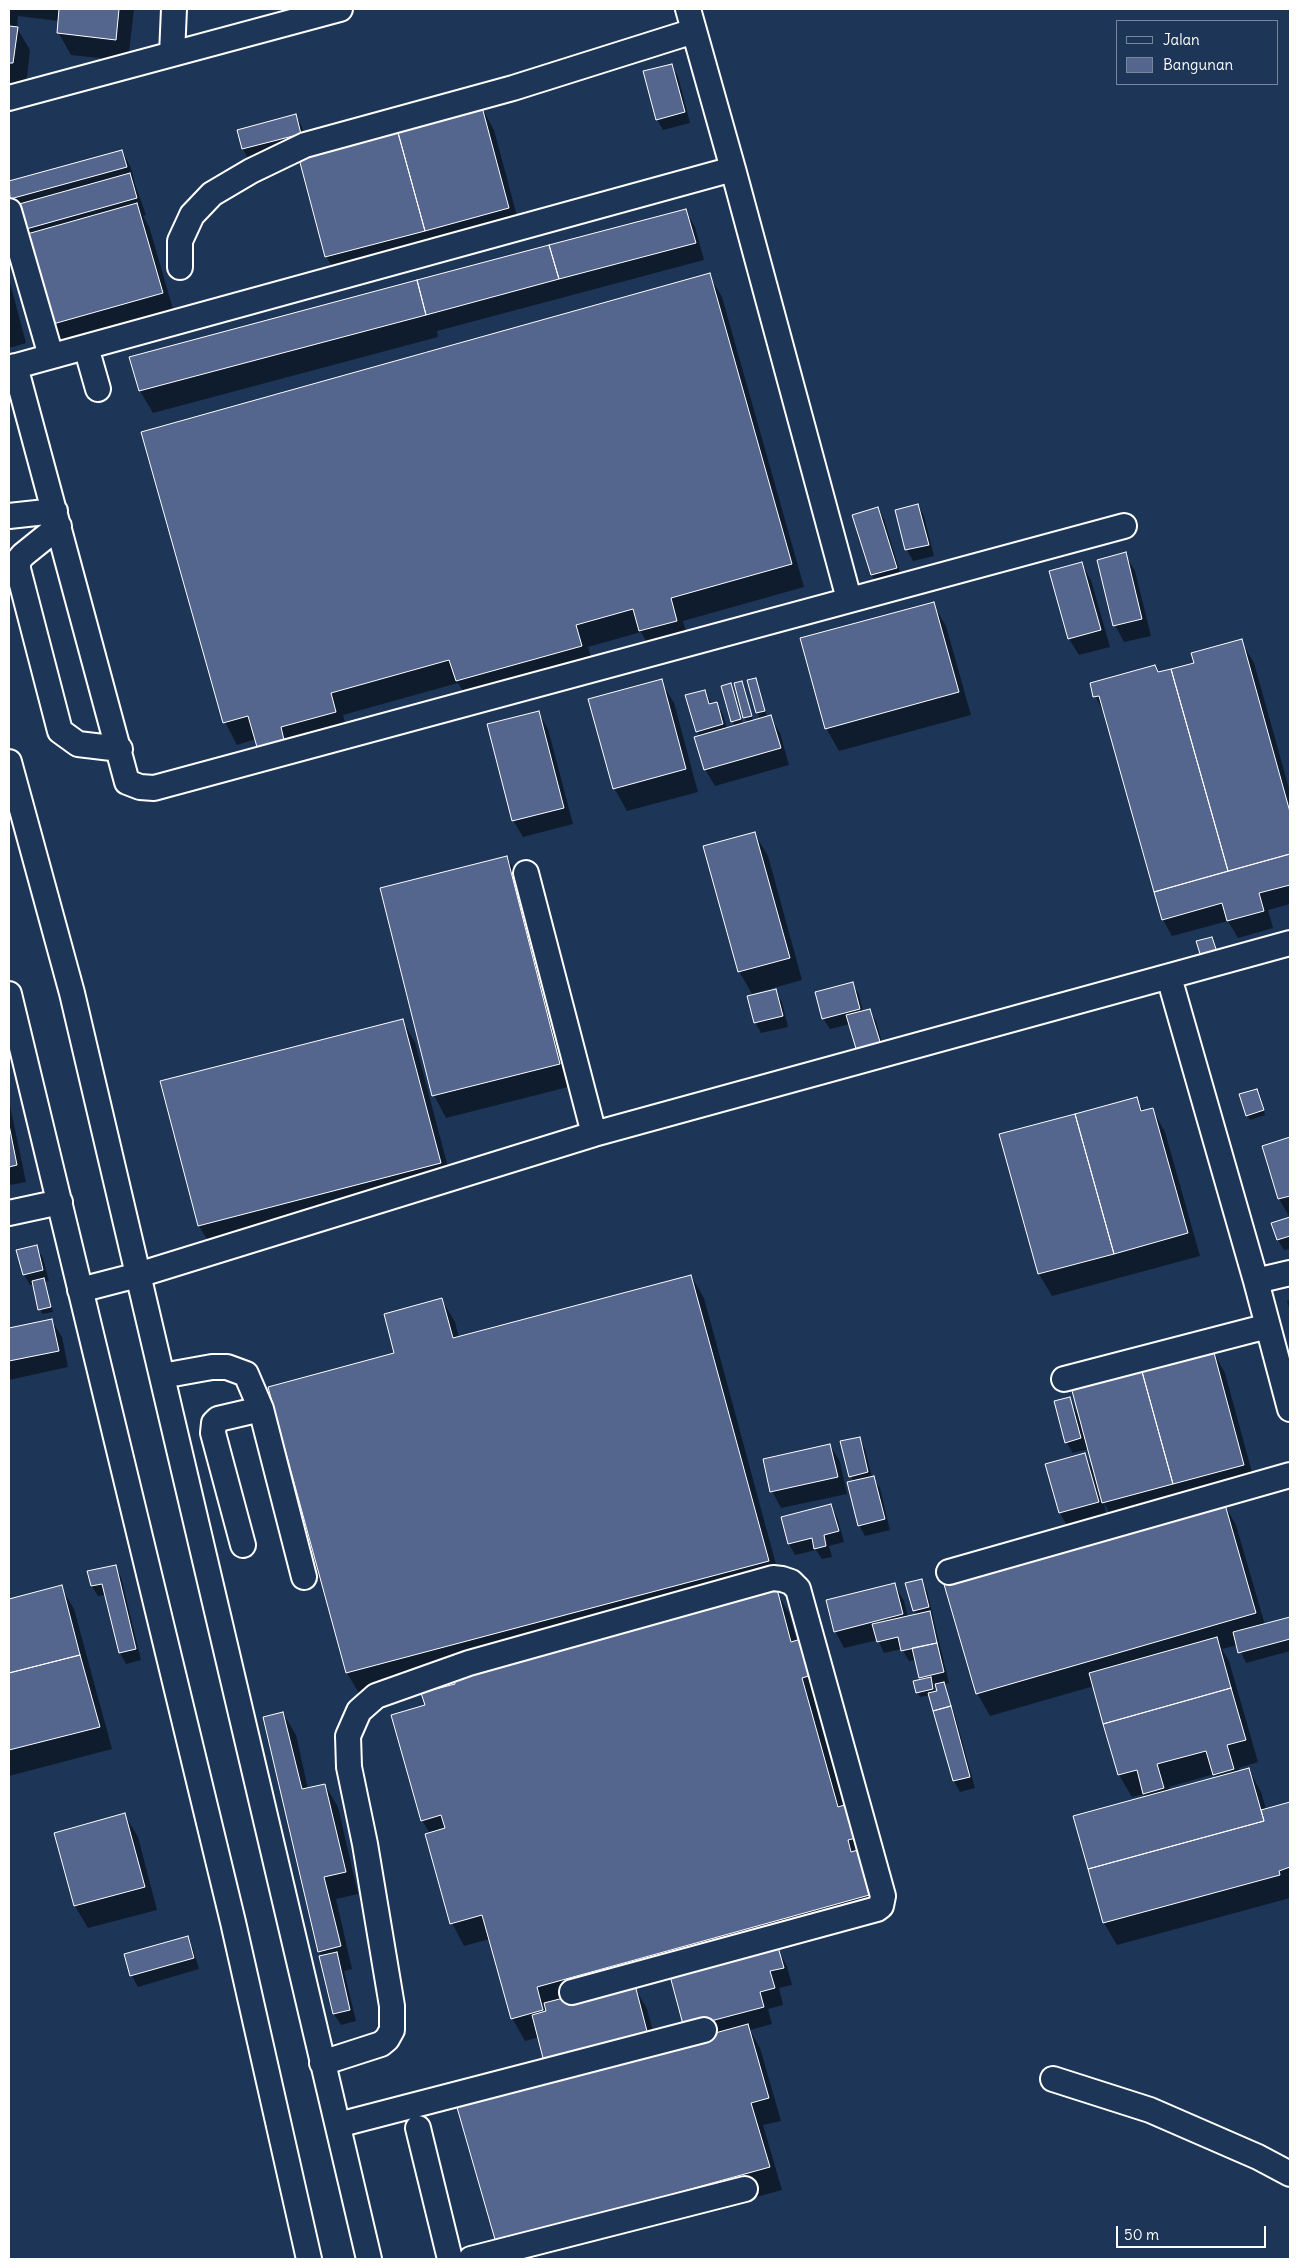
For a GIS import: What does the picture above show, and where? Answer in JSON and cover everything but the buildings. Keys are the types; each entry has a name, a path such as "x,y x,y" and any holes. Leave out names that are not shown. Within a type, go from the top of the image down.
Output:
{"street":[{"path":"172,54 174,9"},
{"path":"9,98 340,9"},
{"path":"180,267 180,241 192,215 212,194 250,171 305,145 513,88 691,20 849,599"},
{"path":"733,169 12,367 18,413 57,519 128,782 140,787 154,788 1124,526"},
{"path":"9,211 51,356"},
{"path":"86,347 98,389"},
{"path":"9,516 57,519"},
{"path":"57,519 23,554 18,561 18,569 60,732 78,744 120,749"},
{"path":"9,762 72,993 369,2259"},
{"path":"526,873 594,1134"},
{"path":"80,1290 138,1275 594,1134 1290,943"},
{"path":"1169,977 1256,1281 1290,1409"},
{"path":"9,996 233,1922 308,2259"},
{"path":"9,1213 60,1202"},
{"path":"1256,1281 1290,1273"},
{"path":"1064,1379 1268,1326"},
{"path":"162,1376 212,1367 238,1370 246,1374 261,1409 304,1577"},
{"path":"243,1546 213,1433 214,1423 218,1419 261,1409"},
{"path":"949,1572 1290,1475"},
{"path":"322,2063 381,2044 387,2039 392,2030 392,2006 365,1844 349,1767 348,1736 360,1711 376,1696 469,1663 774,1578 791,1582 798,1589 881,1886 883,1896 881,1906 877,1909 572,1992"},
{"path":"338,2125 704,2030"},
{"path":"1053,2079 1150,2110 1258,2157 1290,2174"},
{"path":"418,2128 450,2259"},
{"path":"470,2259 745,2189"}]}
